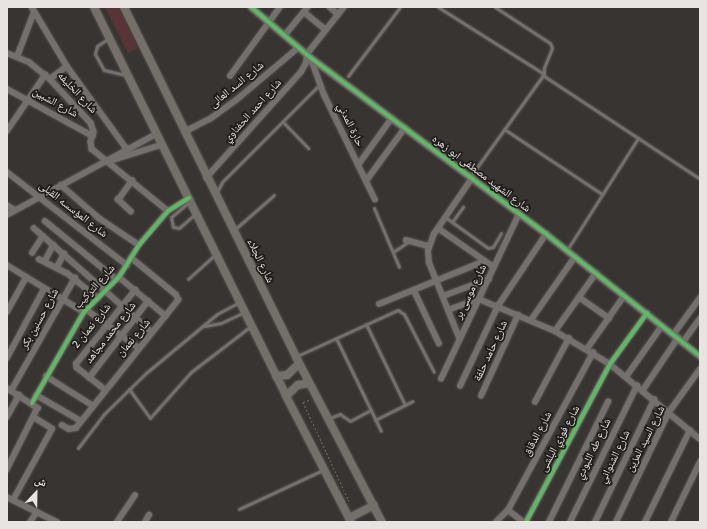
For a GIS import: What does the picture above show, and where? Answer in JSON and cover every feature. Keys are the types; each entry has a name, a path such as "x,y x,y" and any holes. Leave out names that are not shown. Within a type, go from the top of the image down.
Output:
{"main road":[{"path":"94,7 161,145 190,199 251,326 323,470 350,520 374,505"},
{"name":"شارع الجلاء","path":"124,7 206,178 297,360 382,522"},
{"path":"276,376 287,375 297,360"},
{"path":"286,396 298,385 309,383"}],"street":[{"name":"شارع الشهيد مصطفى ابو زهره","path":"251,7 285,35 298,48 567,250 700,356"},
{"path":"230,76 268,21 280,7"},
{"path":"330,7 338,14"},
{"path":"309,56 326,30 344,7"},
{"path":"17,57 33,9"},
{"path":"33,9 66,66 127,149"},
{"path":"285,35 306,10 326,30"},
{"name":"شارع السد العالى","path":"184,132 210,119 298,48"},
{"name":"شارع الخليفه","path":"7,53 17,57 48,77 91,123 93,136 92,149 110,161"},
{"name":"حارة المدني","path":"309,56 320,84 375,199"},
{"name":"شارع احمد الحفناوي","path":"206,178 301,72 309,56"},
{"path":"8,127 28,100 48,77 66,66"},
{"name":"شارع الشبين","path":"7,89 93,136"},
{"path":"358,165 392,118"},
{"path":"366,181 405,128"},
{"path":"110,161 127,149 156,134"},
{"path":"7,215 61,185 110,161 161,145"},
{"path":"110,161 168,211"},
{"name":"شارع المؤسسه القبلى","path":"7,172 127,265"},
{"path":"459,338 428,257 429,246 438,228 471,178"},
{"path":"131,212 118,200 132,181"},
{"path":"61,185 99,218 139,245"},
{"name":"شارع التركيب","path":"7,470 37,410 34,404 36,395 85,311 118,278 139,245 168,211 190,199"},
{"path":"7,205 15,210"},
{"name":"شارع موسى بر","path":"441,379 459,338 489,279 519,214"},
{"path":"45,221 135,290 166,316"},
{"path":"34,228 152,332"},
{"path":"438,228 494,267"},
{"path":"460,386 498,306 546,234"},
{"path":"32,253 42,236"},
{"path":"407,241 429,246"},
{"path":"45,261 54,245"},
{"path":"57,267 64,254"},
{"path":"531,320 575,257"},
{"name":"شارع نعمان","path":"81,421 138,348 177,303 177,297 131,258"},
{"path":"39,259 57,267 75,278 98,298"},
{"path":"379,304 485,261"},
{"path":"7,265 62,300 107,323 138,348"},
{"path":"555,331 596,273"},
{"path":"7,312 26,278"},
{"name":"شارع حسنين بكر","path":"9,389 75,278"},
{"path":"443,296 489,279"},
{"path":"7,358 44,289"},
{"name":"شارع نعمان 2","path":"104,390 89,378 76,364 107,323 135,290"},
{"path":"414,290 439,342"},
{"path":"587,349 624,296"},
{"path":"579,297 609,318"},
{"path":"643,390 678,338 700,298"},
{"path":"448,310 479,299 555,331 569,338 610,364 690,430 699,435"},
{"name":"شارع محمد مجاهد","path":"89,378 148,301"},
{"name":"شارع فوزي البلشى","path":"525,522 610,364 646,313"},
{"name":"شارع حامد حلفة","path":"481,396 518,315"},
{"path":"678,338 700,319"},
{"path":"626,377 662,326"},
{"path":"535,402 569,338"},
{"name":"شارع الدقاق","path":"496,522 508,510 593,353"},
{"name":"شارع السيد المزين","path":"616,522 669,412 700,369"},
{"path":"46,376 92,405"},
{"name":"شارع طه اللبودي","path":"570,522 637,386"},
{"path":"9,389 34,404"},
{"path":"7,417 19,395"},
{"path":"36,395 81,421 73,429 62,425"},
{"name":"شارع الشنواني","path":"594,522 654,400"},
{"path":"549,522 608,402"},
{"path":"34,417 52,429 9,499 56,522"},
{"path":"645,522 690,430"},
{"path":"671,522 700,462"},
{"path":"117,522 135,495"},
{"path":"508,510 525,522"},
{"path":"30,522 37,512"},
{"path":"144,522 149,515"}],"lane":[{"path":"348,76 400,7"},
{"path":"438,7 544,74 700,179"},
{"path":"471,178 544,74 552,48 550,43 495,7"},
{"path":"109,38 95,48 102,68 111,73 127,75"},
{"path":"215,195 222,182 284,123 320,84"},
{"path":"284,123 308,148"},
{"path":"504,129 602,194"},
{"path":"567,250 638,138"},
{"path":"233,231 274,195"},
{"path":"190,199 172,215 170,219 173,227 178,228 196,214"},
{"path":"452,222 463,207"},
{"path":"374,208 399,266"},
{"path":"445,217 488,248 493,247 501,233"},
{"path":"393,252 407,241"},
{"path":"188,279 216,253"},
{"path":"78,448 104,414 129,389 205,326 217,314 240,302"},
{"path":"297,360 307,350 395,310 402,312 434,372"},
{"path":"205,326 222,323 245,312"},
{"path":"366,324 405,405"},
{"path":"129,389 150,418 191,372 251,326"},
{"path":"336,338 381,431"},
{"path":"376,420 413,401"},
{"path":"328,419 340,414 350,421 371,410"},
{"path":"240,510 323,470"}],"path":[{"path":"316,396 303,402 351,500 342,505"}],"shaded area":[{"path":"105,7 118,7 138,48 128,53"}],"cycle path":[{"path":"251,7 311,58 546,234 700,356"},
{"path":"32,403 84,312 119,277 139,245 168,211 189,198"},
{"path":"526,522 610,364 647,313"}]}
